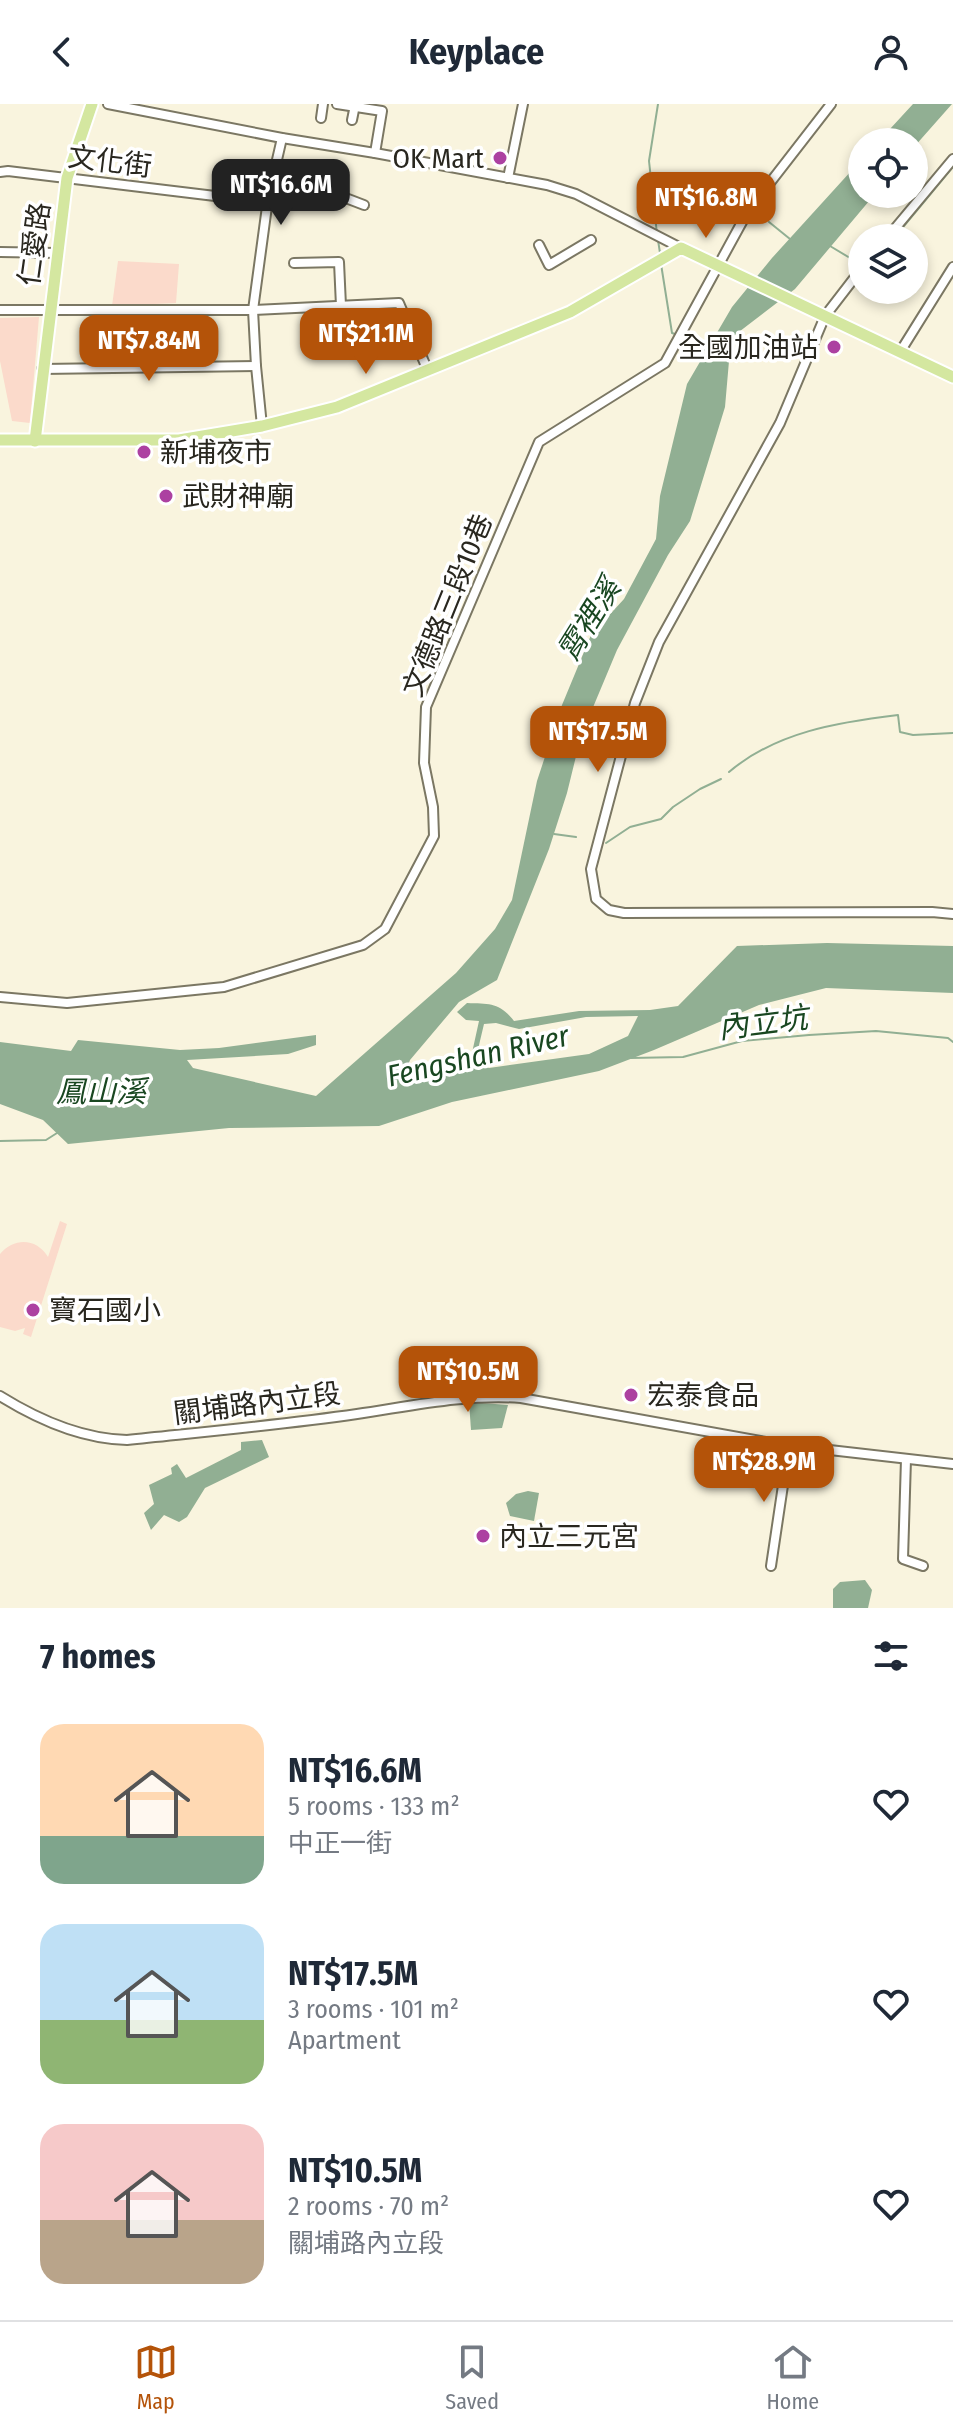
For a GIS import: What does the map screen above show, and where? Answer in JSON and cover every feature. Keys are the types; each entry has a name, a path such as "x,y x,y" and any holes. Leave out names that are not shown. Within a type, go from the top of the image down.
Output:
{"main road":[{"name":"仁愛路","path":"35,441 67,178 92,104"},
{"path":"0,440 179,440 262,426 337,407 570,312 681,248 953,377"}],"street":[{"path":"108,104 508,178 576,194 681,248"},
{"path":"321,118 323,104"},
{"path":"337,104 382,111 375,153"},
{"path":"508,178 523,104"},
{"name":"文德路三段10巷","path":"0,997 67,1003 224,987 363,945 385,929 434,836 433,807 424,763 426,707 539,442 665,363 748,211 831,104"},
{"path":"352,120 355,106"},
{"path":"262,426 253,310 268,199 282,138"},
{"path":"899,224 953,159"},
{"name":"文化街","path":"0,172 215,196"},
{"path":"309,184 364,205"},
{"path":"539,245 549,265 591,240"},
{"path":"0,252 57,253"},
{"path":"294,263 339,262 341,306"},
{"path":"900,352 953,267"},
{"path":"848,286 825,316 780,423 659,642 623,743 591,869 596,899 609,910 624,913 953,914"},
{"path":"0,310 253,310 399,303 428,371"},
{"path":"42,369 256,366"},
{"name":"關埔路內立段","path":"0,1396 54,1422 111,1440 299,1422 455,1399 499,1396 789,1445 953,1464"},
{"path":"771,1566 789,1445"},
{"path":"906,1459 903,1559 923,1566"}],"shaded area":[{"path":"118,261 179,264 176,303 112,306"},
{"path":"39,317 30,423 12,421 0,361 0,318"},
{"path":"60,1221 67,1224 31,1337 23,1334 25,1328 15,1331 0,1327 0,1254 18,1242 25,1242 38,1246 48,1257"}],"water":[{"path":"913,104 952,104 928,131 928,128 891,128"},
{"name":"鳳山溪","path":"848,174 848,208 863,208 795,289 731,338 725,407 690,521 668,555 617,650 581,736 549,849 497,980 459,1002 410,1060 402,1082 470,1062 479,1021 466,1020 457,1012 467,1003 494,1005 514,1021 579,1011 650,1010 678,1006 737,946 827,943 953,946 953,993 826,988 759,1005 599,1071 452,1102 379,1126 229,1128 68,1144 43,1120 0,1104 0,1042 71,1051 78,1040 180,1050 316,1035 316,1045 288,1054 187,1060 193,1068 316,1096 456,973 495,929 512,900 537,781 562,705 591,635 624,599 656,539 660,496 687,384 732,307","holes":["638,1016 628,1036 589,1054 489,1068 475,1062 484,1024 496,1023 519,1029 586,1017"]},
{"path":"469,1402 508,1405 502,1428 471,1430"},
{"path":"262,1440 269,1457 205,1488 187,1517 179,1522 164,1515 151,1530 144,1513 154,1504 149,1485 172,1474 171,1468 177,1464 186,1478 241,1450 241,1442"},
{"path":"528,1491 539,1493 534,1521 510,1516 506,1503 516,1494"},
{"path":"865,1580 872,1590 868,1608 833,1608 833,1589 840,1582"}],"waterway":[{"path":"657,234 649,161 658,104"},
{"path":"906,224 953,167"},
{"path":"769,222 790,239"},
{"path":"658,240 660,253"},
{"path":"830,246 848,257"},
{"path":"661,264 672,333 675,334"},
{"path":"681,337 707,351"},
{"path":"729,772 747,758 788,738 853,721 898,715 900,732 913,735 953,733"},
{"path":"606,843 630,827 661,819 673,807 721,779"},
{"path":"554,834 576,837"},
{"name":"內立坑","path":"630,1058 683,1057 742,1041 876,1031 948,1038 953,1042"},
{"path":"0,1141 46,1140 57,1133"}],"place":[{"name":"OK Mart","path":"500,158"},
{"name":"全國加油站","path":"834,347"},
{"name":"新埔夜市","path":"144,452"},
{"name":"武財神廟","path":"166,496"},
{"name":"寶石國小","path":"33,1310"},
{"name":"宏泰食品","path":"631,1395"},
{"name":"內立三元宮","path":"483,1536"}],"water label":[{"name":"霄裡溪","path":"589,620"},
{"name":"Fengshan River","path":"478,1056"}]}
